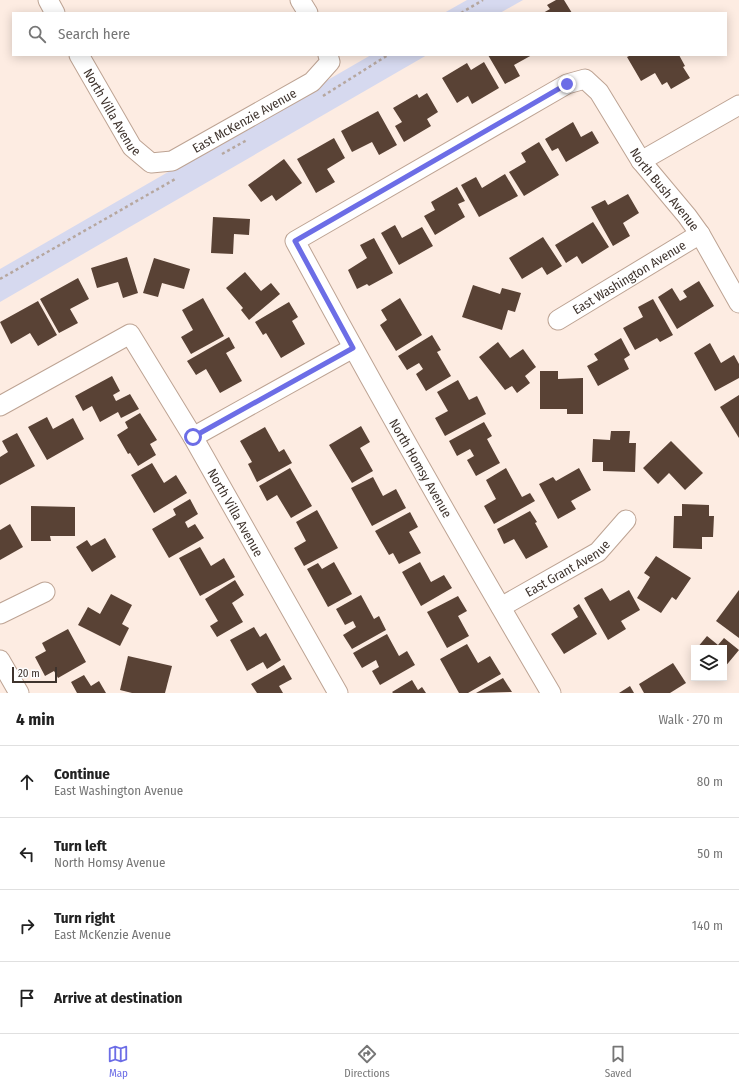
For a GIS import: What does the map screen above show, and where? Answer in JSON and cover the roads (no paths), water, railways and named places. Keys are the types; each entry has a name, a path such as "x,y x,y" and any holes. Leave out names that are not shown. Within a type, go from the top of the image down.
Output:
{"street":[{"path":"48,0 54,12"},
{"path":"300,0 307,12"},
{"name":"North Villa Avenue","path":"80,56 132,148 151,164"},
{"name":"East McKenzie Avenue","path":"151,164 172,161 312,82 329,59"},
{"name":"North Bush Avenue","path":"295,241 567,84 585,79 599,92 641,161 687,216 700,234 739,303"},
{"path":"641,161 739,105"},
{"name":"East Washington Avenue","path":"558,320 700,234"},
{"name":"North Homsy Avenue","path":"295,241 353,348 500,607 552,693"},
{"name":"North Villa Avenue","path":"0,406 130,334 193,437 338,693"},
{"path":"193,437 353,348"},
{"name":"East Grant Avenue","path":"500,607 598,552 626,520"},
{"path":"0,614 45,592"},
{"path":"0,660 19,693"}]}
